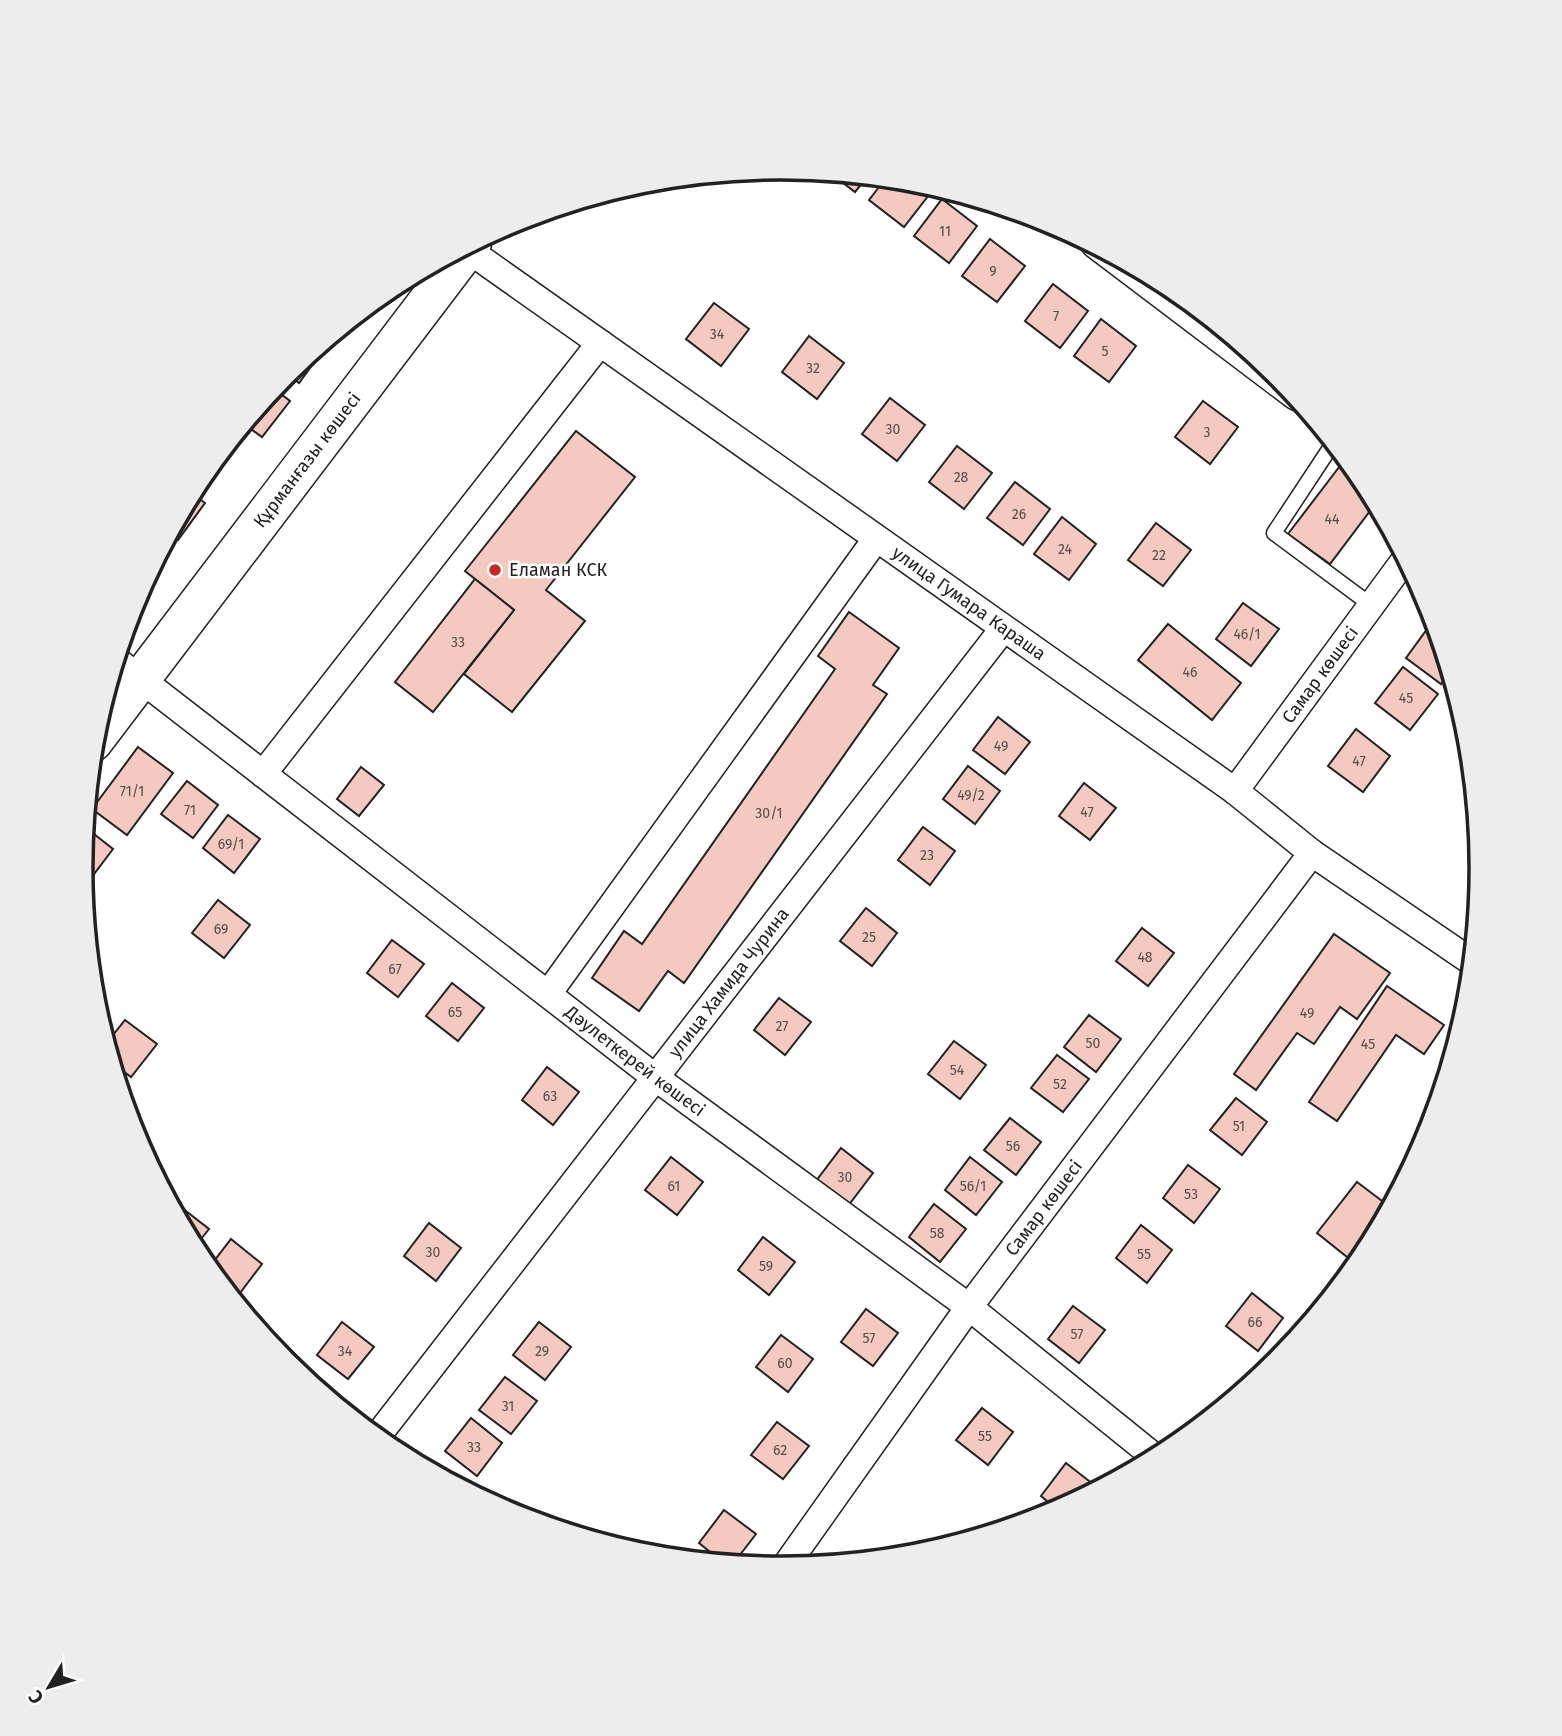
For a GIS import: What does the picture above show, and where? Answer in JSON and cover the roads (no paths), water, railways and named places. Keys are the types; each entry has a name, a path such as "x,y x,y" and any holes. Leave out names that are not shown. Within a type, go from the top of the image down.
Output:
{"street":[{"name":"улица Гумара Караша","path":"476,252 600,343 1235,791 1312,853 1463,956"},
{"name":"Құрманғазы көшесі","path":"114,699 128,670 455,263"},
{"path":"263,774 600,343"},
{"path":"548,995 876,539"},
{"name":"Самар көшесі","path":"1235,791 1399,567"},
{"name":"улица Хамида Чурина","path":"383,1429 1003,629"},
{"name":"Дәулеткерей көшесі","path":"128,670 656,1078 969,1307 1147,1450"},
{"name":"Самар көшесі","path":"794,1556 969,1307 1312,853"}],"lane":[{"path":"1328,451 1274,533 1371,605"}],"place":[{"name":"Еламан КСК","path":"495,570"}]}
